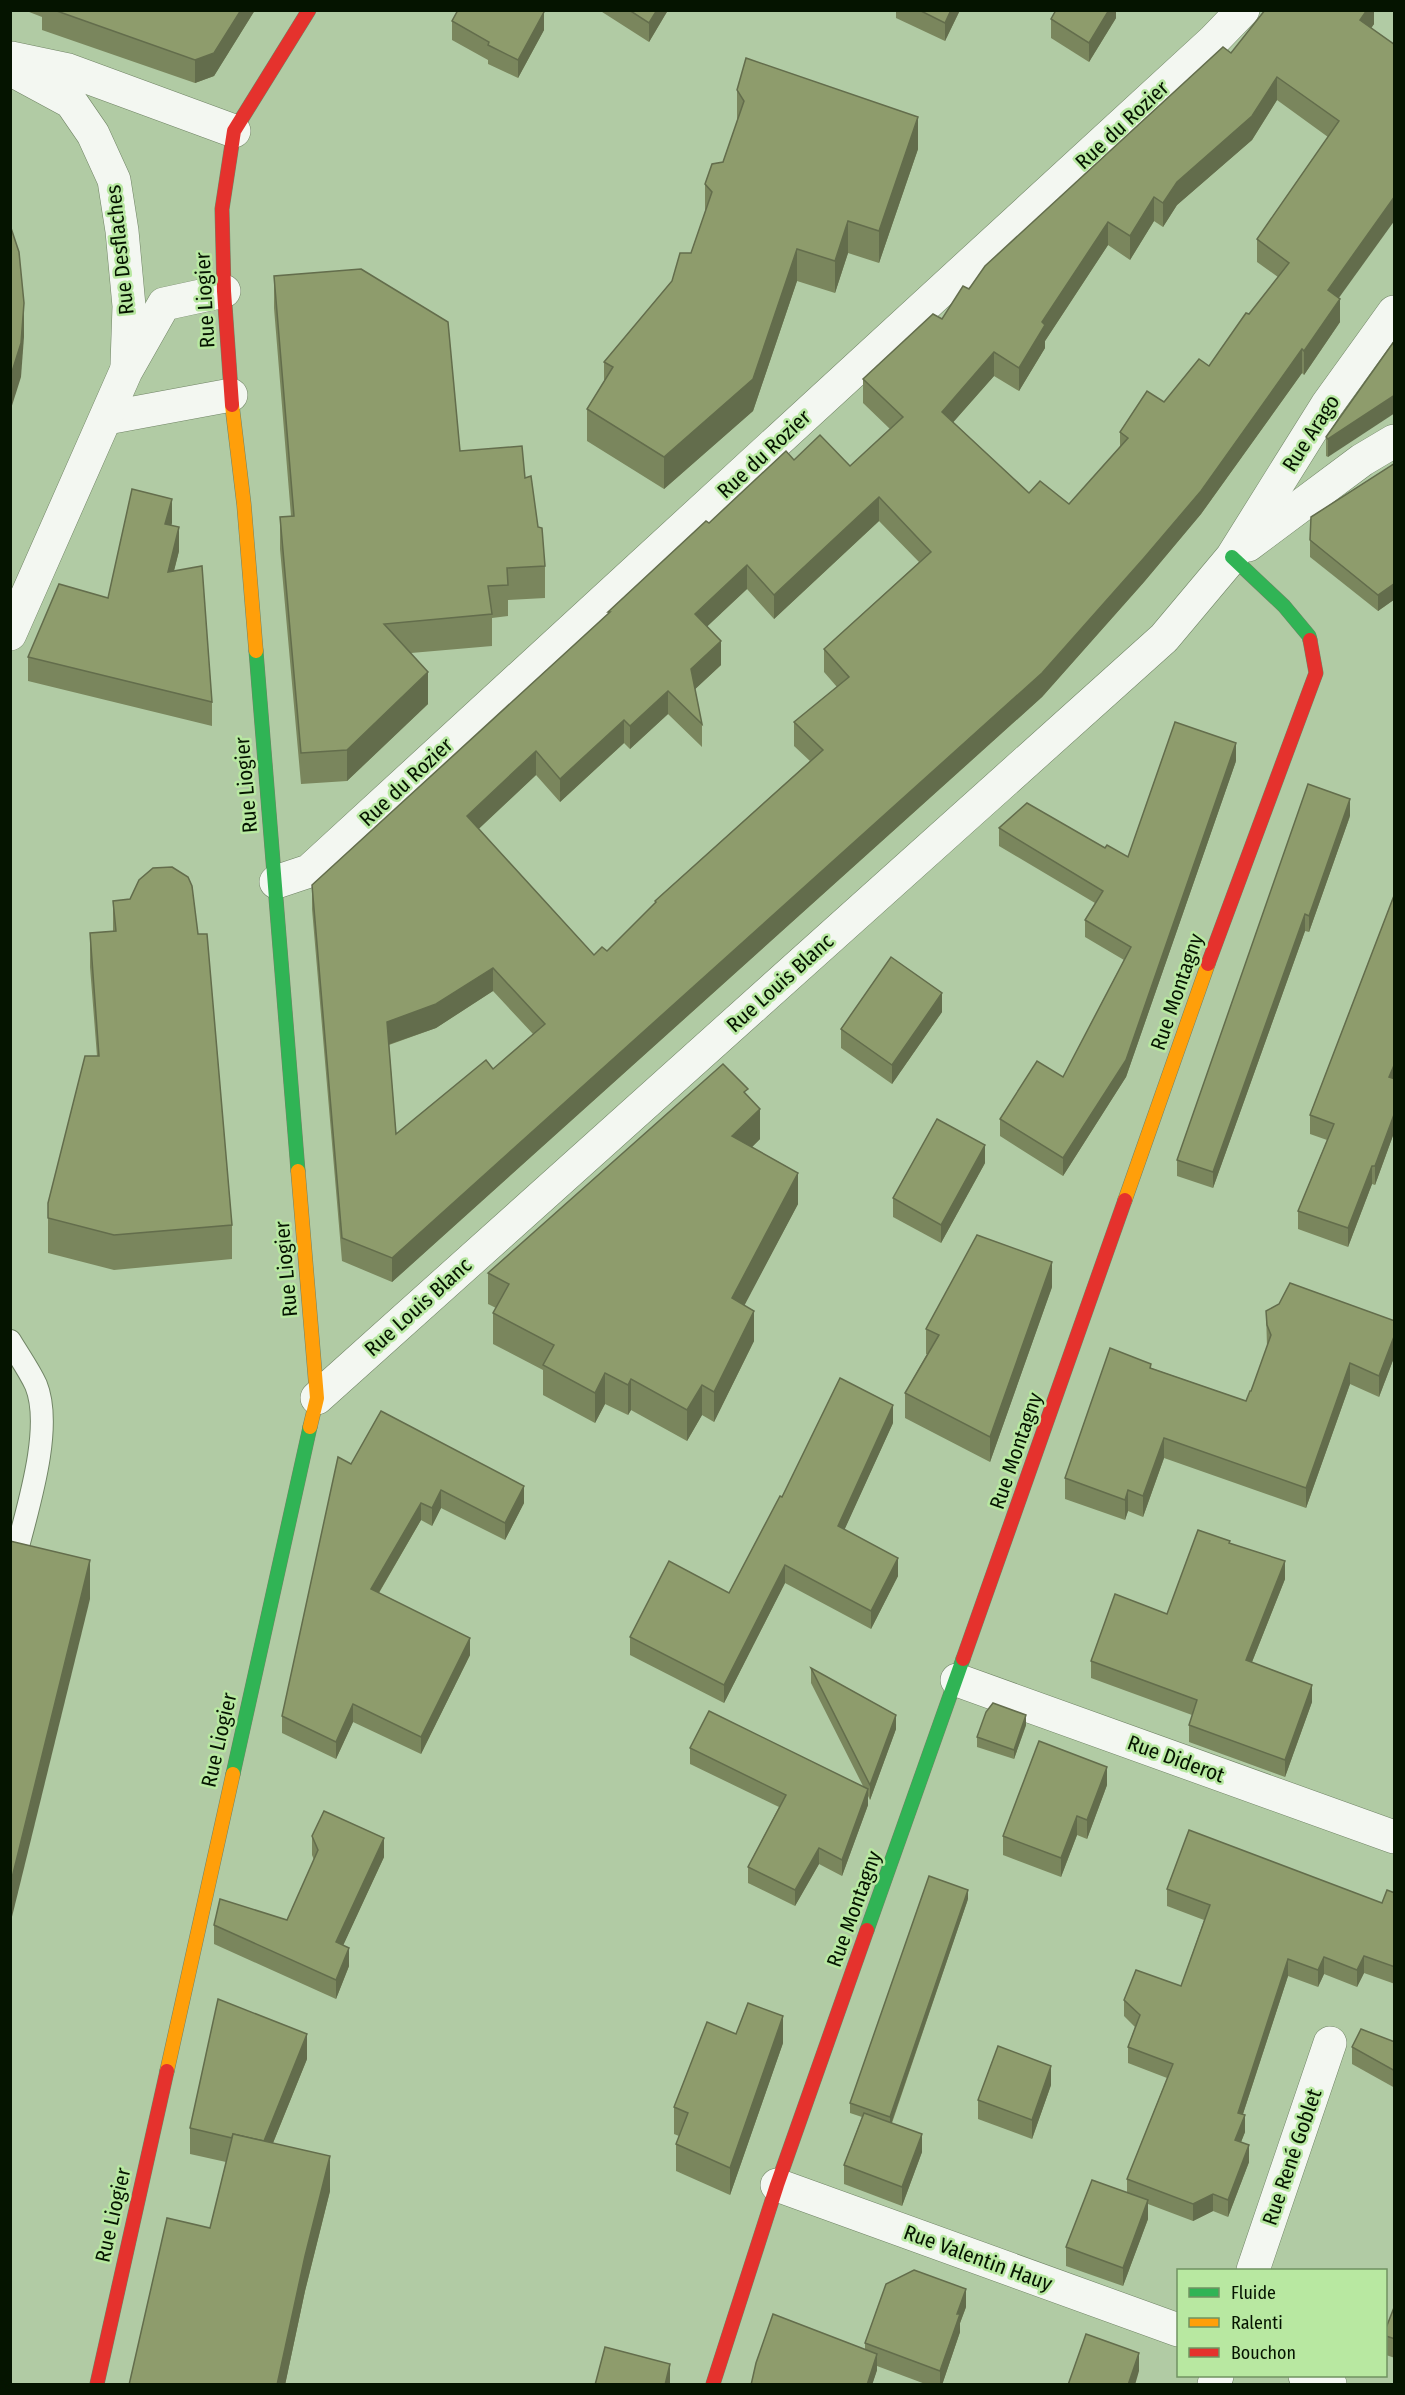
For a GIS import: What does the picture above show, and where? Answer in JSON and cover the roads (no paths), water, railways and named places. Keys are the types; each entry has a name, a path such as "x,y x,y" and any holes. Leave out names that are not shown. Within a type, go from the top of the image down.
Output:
{"street":[{"path":"10,58 68,70 234,131 309,10"},
{"name":"Rue du Rozier","path":"276,882 309,871 1187,66 1243,10"},
{"name":"Rue Desflaches","path":"10,69 71,102 93,134 114,180 122,231 129,306 126,371"},
{"name":"Rue Liogier","path":"97,2385 317,1398 276,882 244,506 231,395 224,291 222,209 234,131"},
{"path":"10,634 126,371 164,304 224,291"},
{"name":"Rue Arago","path":"1232,557 1327,405 1395,312"},
{"path":"106,418 231,395"},
{"path":"1232,557 1362,460 1395,441"},
{"name":"Rue Louis Blanc","path":"317,1398 1164,638 1232,557"},
{"name":"Rue Montagny","path":"713,2385 777,2185 1226,914 1316,673 1309,636 1284,606 1232,557"},
{"name":"Rue Diderot","path":"957,1680 1395,1837"},
{"name":"Rue René Goblet","path":"1254,2269 1330,2043"},
{"name":"Rue Valentin Hauy","path":"777,2185 1177,2329"},
{"path":"1308,2377 1330,2385"}],"lane":[{"path":"10,1341 36,1387 42,1419 40,1450 15,1558"}]}
